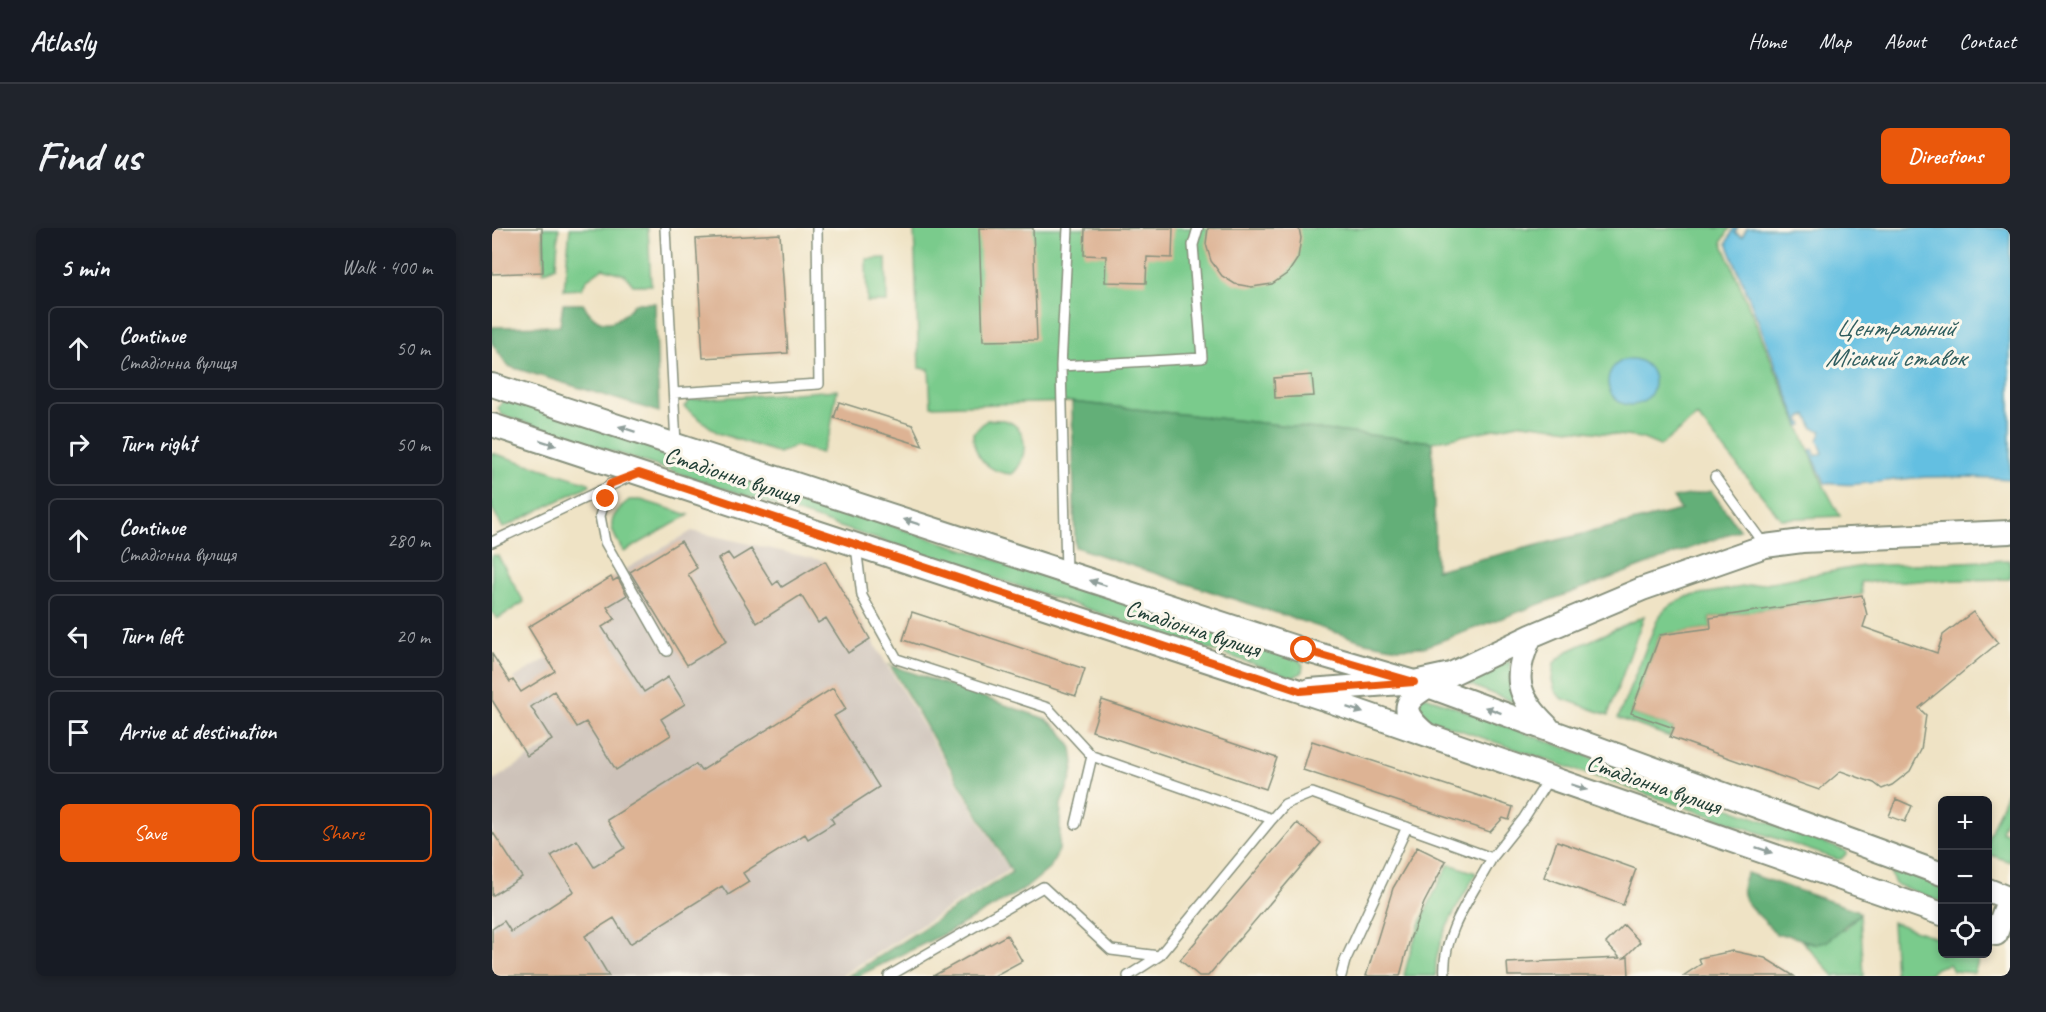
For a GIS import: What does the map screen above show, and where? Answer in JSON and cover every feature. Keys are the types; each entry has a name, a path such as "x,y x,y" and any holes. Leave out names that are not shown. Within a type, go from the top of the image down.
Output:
{"street":[{"name":"Стадіонна вулиця","path":"492,385 1066,572 1421,684 1938,873"},
{"name":"Стадіонна вулиця","path":"492,425 1300,691 1889,893 1938,912"},
{"path":"1300,691 1421,684 1451,674 1531,636 1642,589 1765,546 1802,541 2010,532"},
{"path":"1531,636 1521,661 1522,698 1552,731"},
{"path":"1421,684 1409,699 1407,707 1415,725 1426,734"},
{"path":"1833,874 1848,872 1856,866 1858,856 1852,841"},
{"path":"1889,893 1882,874 1894,863 1906,861"},
{"path":"1992,891 2010,897 1998,935"}],"lane":[{"path":"665,228 676,445"},
{"path":"674,393 819,384 817,228"},
{"path":"1066,572 1060,366 1068,228"},
{"path":"1060,366 1202,358 1193,245 1198,228"},
{"path":"492,542 610,484 639,473"},
{"path":"1715,477 1765,546"},
{"path":"610,484 600,516 605,542 667,651"},
{"path":"856,544 861,596 897,659 1048,708 1092,756 1272,819"},
{"path":"1076,824 1092,756"},
{"path":"1445,976 1444,961 1449,940 1492,858 1524,818 1550,777"},
{"path":"1128,976 1159,957 1286,804 1312,793 1492,858"},
{"path":"1341,976 1345,961 1407,827"},
{"path":"889,976 1043,887 1111,950 1159,957"}],"shaded area":[{"path":"692,531 825,561 1009,870 841,976 492,976 492,781 554,742 514,678 614,619 595,587"}],"green space":[{"path":"543,228 559,228 556,266 544,272"},
{"path":"570,228 648,228 651,285 633,285 625,275 603,268 586,280 582,289 564,290"},
{"path":"914,228 1730,228 1722,242 1823,484 1840,516 1781,519 1697,416 1660,446 1641,438 1523,423 1432,442 1072,402 931,406 929,369 919,368"},
{"path":"886,258 887,302 867,302 866,259"},
{"path":"635,303 655,303 659,412 508,366 492,343 492,327 560,326 563,304 583,304 596,319 609,322 622,316"},
{"path":"837,390 830,433 821,453 795,446 779,453 718,433 684,407 690,400"},
{"path":"505,398 1299,660 1303,665 1302,673 1293,677 502,415 498,408"},
{"path":"1072,402 1432,442 1436,570 1681,510 1673,498 1711,491 1740,530 1424,647 1398,648 1365,642 1075,547"},
{"path":"987,420 1007,421 1020,431 1024,454 1012,474 989,467 979,456 973,433"},
{"path":"492,453 590,485 503,528 492,508"},
{"path":"629,500 641,500 689,515 624,552 615,536 612,524 616,513"},
{"path":"492,555 498,556 524,602 497,619 492,612"},
{"path":"2010,560 2010,579 1861,582 1862,595 1710,618 1711,628 1660,635 1631,713 1674,728 1670,737 1618,718 1658,618 1667,607 1685,597 1863,566"},
{"path":"1644,616 1608,715 1561,698 1555,691 1552,680 1554,663 1568,651"},
{"path":"1510,661 1516,703 1468,684 1471,677"},
{"path":"890,665 1046,719 1060,730 1072,748 1074,763 1071,779 1061,804 1059,850 1050,868 1026,888 952,930 858,976 848,976 1012,872"},
{"path":"1425,696 1846,851 1846,854 1841,859 1836,859 1419,716 1417,700"},
{"path":"2010,785 2010,808 2001,831 2010,835 2010,862 1992,855 1992,828"},
{"path":"1449,864 1476,873 1443,936 1438,949 1436,976 1404,976 1422,918"},
{"path":"1896,870 1938,884 1938,900 1895,884 1891,874"},
{"path":"1747,873 1860,913 1826,942 1816,944 1788,935 1776,935 1746,900 1743,884"},
{"path":"1860,913 1864,976 1834,976 1802,941 1816,944 1846,928"},
{"path":"1892,922 1938,939 1938,958 1980,958 1974,973 1953,971 1949,964 1936,968 1927,976 1895,976"}],"water":[{"name":"Центральний Міський ставок","path":"1734,228 1738,228 1735,233 1742,237 1747,228 2010,228 2010,479 1943,477 1854,484 1825,483 1810,450 1813,449 1816,456 1823,453 1818,440 1822,431 1813,428 1807,415 1800,418 1803,425 1800,426 1727,243"},
{"path":"1631,359 1647,366 1654,382 1647,398 1631,405 1615,398 1608,382 1615,366"}],"building":[{"path":"492,228 542,228 543,272 492,274"},
{"path":"979,228 1033,228 1037,340 983,341"},
{"path":"1085,228 1173,228 1172,258 1147,257 1146,283 1105,282 1106,256 1084,255"},
{"path":"1208,228 1299,228 1301,238 1298,258 1288,273 1272,284 1252,287 1235,284 1222,276 1211,261 1206,244"},
{"path":"780,234 788,353 703,358 696,239"},
{"path":"1312,375 1314,396 1275,398 1274,378"},
{"path":"839,402 913,425 923,446 834,418"},
{"path":"681,541 697,568 688,574 727,641 687,665 630,572"},
{"path":"751,549 773,585 778,581 782,587 825,561 870,639 848,653 826,618 818,623 801,595 757,623 718,559 728,553 733,560"},
{"path":"611,577 613,581 618,578 627,595 607,607 615,619 602,627 644,692 668,677 685,704 661,719 671,735 616,770 586,722 577,727 554,691 531,707 552,740 527,756 492,700 492,654 510,682 513,680 521,692 555,671 528,627"},
{"path":"1862,595 1867,615 1863,627 1937,653 1943,635 1973,612 1998,643 1919,708 1926,715 1921,750 1910,771 1892,785 1882,789 1874,783 1841,771 1819,790 1670,737 1674,728 1631,713 1660,635 1711,628 1710,618"},
{"path":"912,612 1085,669 1076,696 903,640"},
{"path":"833,688 846,709 834,716 879,787 831,818 834,823 808,839 805,834 743,873 749,882 728,895 722,886 630,944 614,918 585,936 609,976 492,976 492,929 504,921 511,932 574,891 551,856 577,840 594,867 625,848 607,820 696,764 701,771"},
{"path":"1102,700 1277,758 1266,789 1092,731"},
{"path":"1312,741 1513,807 1509,820 1503,818 1490,832 1303,770"},
{"path":"1896,799 1912,806 1905,822 1889,816"},
{"path":"1297,823 1321,843 1208,976 1199,976 1180,960"},
{"path":"492,831 522,877 492,896"},
{"path":"1557,841 1636,869 1623,905 1544,877"},
{"path":"1417,847 1446,861 1424,903 1410,939 1400,976 1366,976 1393,888"},
{"path":"1624,925 1640,942 1624,958 1628,957 1629,976 1508,976 1507,963 1620,958 1606,943"},
{"path":"1007,935 1022,961 994,976 933,976"},
{"path":"1733,951 1765,958 1794,976 1683,976 1701,964 1699,958"}],"route":[{"path":"606,499 610,484 639,473 1300,691 1414,682 1304,650"}]}
